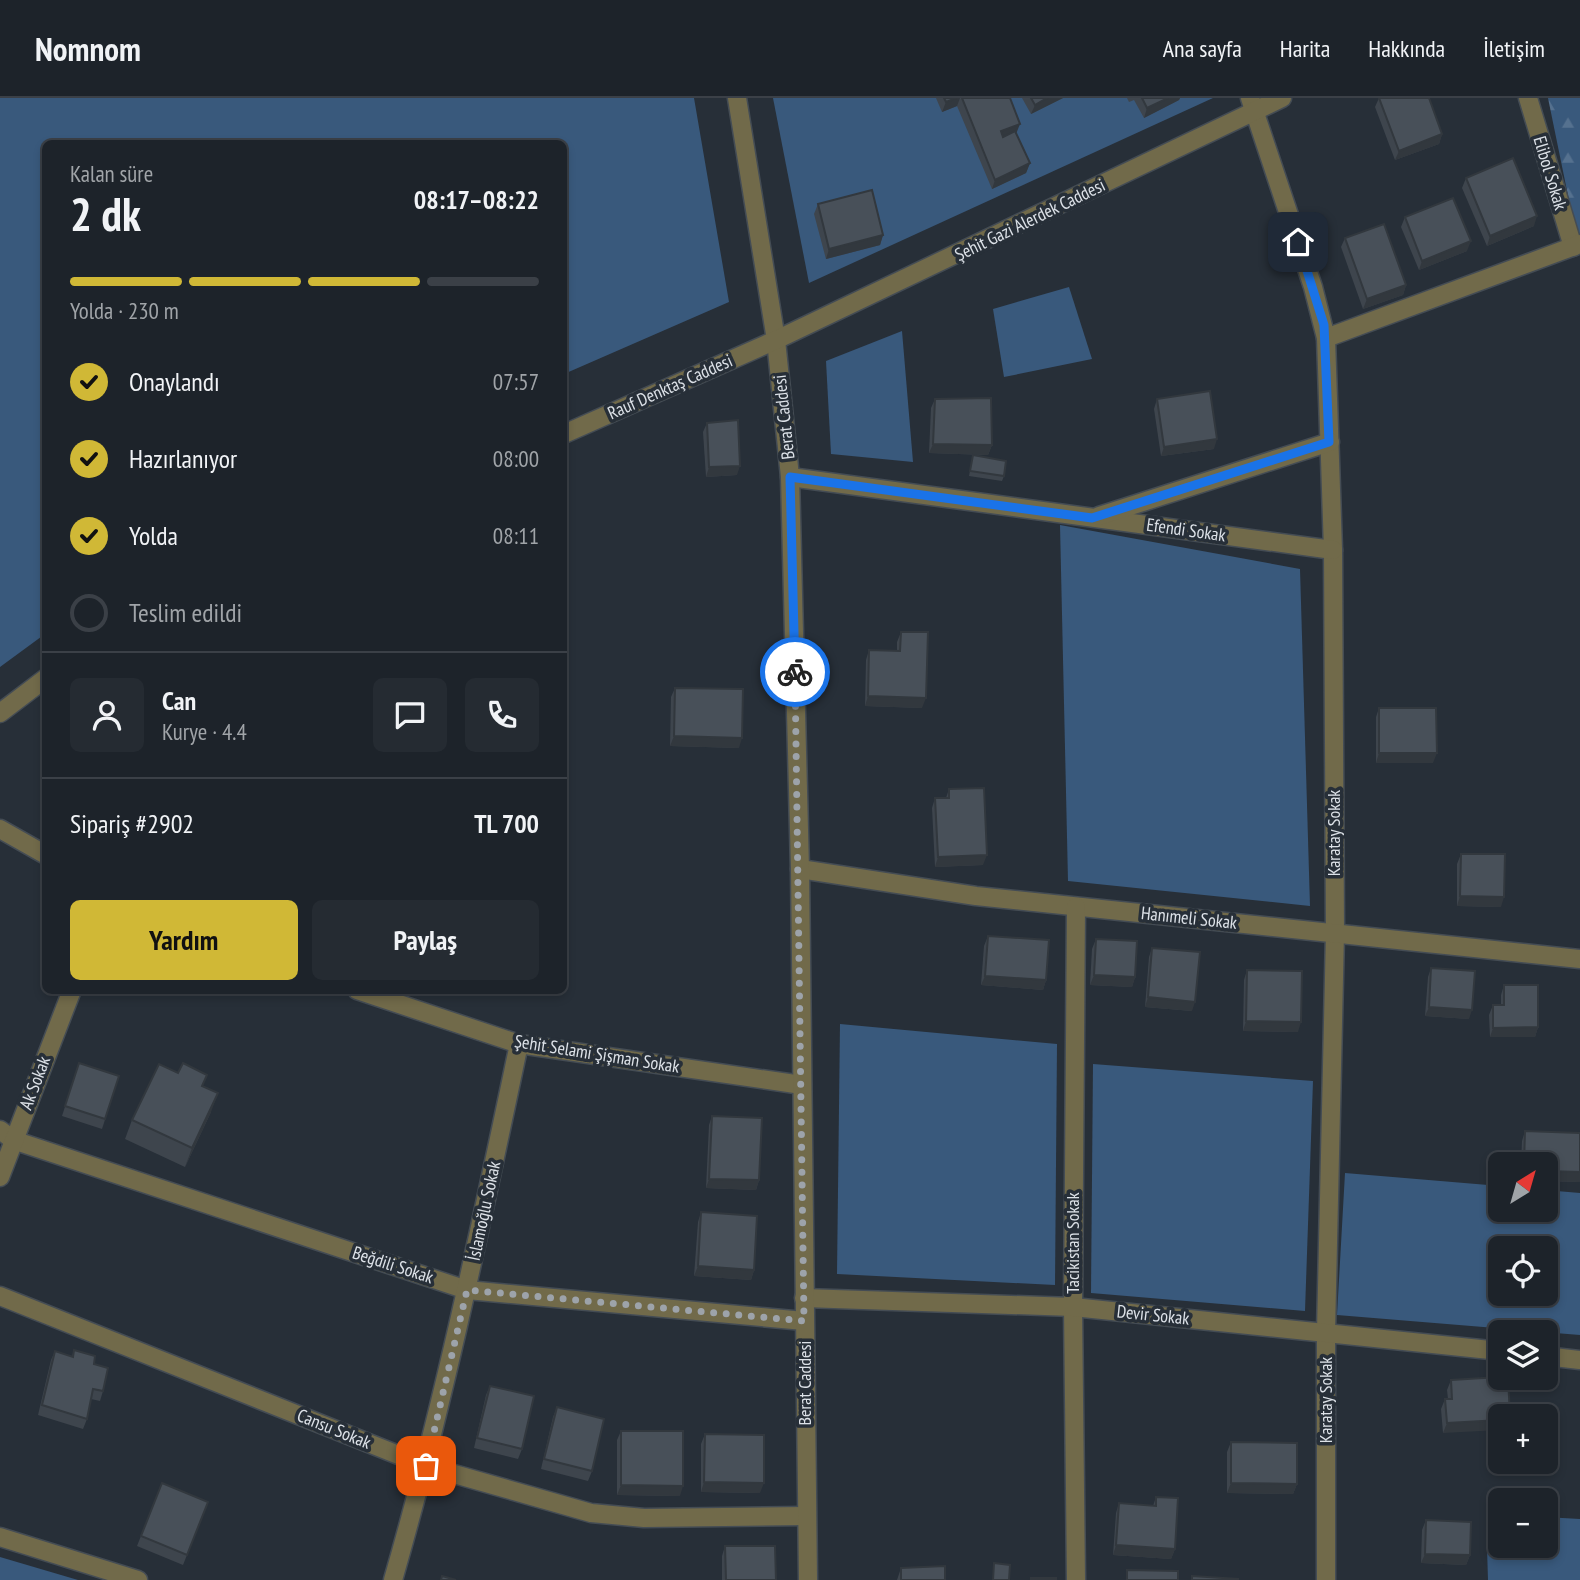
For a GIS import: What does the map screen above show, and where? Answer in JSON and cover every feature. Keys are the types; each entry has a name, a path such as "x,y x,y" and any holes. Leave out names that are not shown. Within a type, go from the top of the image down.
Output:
{"street":[{"name":"Berat Caddesi","path":"737,98 776,340 790,477 800,869 805,1516 808,1580"},
{"name":"Şehit Gazi Alerdek Caddesi","path":"776,340 1253,104 1282,98"},
{"name":"Elibol Sokak","path":"1528,98 1576,246"},
{"name":"Karatay Sokak","path":"1253,104 1313,287 1326,338 1333,550 1335,933 1325,1332 1326,1580"},
{"path":"1326,338 1576,246"},
{"name":"Rauf Denktaş Caddesi","path":"567,432 776,340"},
{"path":"1092,518 1329,442"},
{"name":"Efendi Sokak","path":"790,477 1333,550"},
{"path":"0,713 42,681"},
{"path":"0,829 42,853"},
{"name":"Hanımeli Sokak","path":"800,869 976,897 1580,960"},
{"name":"Tacikistan Sokak","path":"1076,907 1073,1307 1076,1580"},
{"name":"Ak Sokak","path":"0,1177 7,1135 70,994"},
{"name":"Şehit Selami Şişman Sokak","path":"369,994 519,1044 802,1085"},
{"name":"İslamoğlu Sokak","path":"393,1580 426,1466 467,1290 519,1044"},
{"name":"Beğdili Sokak","path":"7,1135 467,1290 804,1321"},
{"name":"Cansu Sokak","path":"0,1296 426,1466 592,1513 618,1517 805,1516"},
{"name":"Devir Sokak","path":"804,1298 1073,1307 1488,1350"},
{"path":"1558,1357 1580,1360"},
{"path":"0,1537 126,1578"}],"green space":[{"path":"0,98 694,98 729,302 567,373 567,140 42,140 42,636 0,667"},
{"path":"773,98 1213,98 809,283"},
{"path":"1548,98 1580,98 1580,254"},
{"path":"1069,287 1092,359 1004,377 993,309"},
{"path":"902,331 913,462 831,454 826,361"},
{"path":"1060,525 1300,569 1310,906 1068,881"},
{"path":"840,1024 1057,1044 1055,1285 837,1274"},
{"path":"1093,1064 1313,1081 1305,1311 1091,1293"},
{"path":"1345,1173 1488,1185 1488,1222 1558,1222 1558,1191 1580,1193 1580,1335 1558,1333 1558,1320 1488,1320 1488,1327 1337,1315"},
{"path":"1486,1515 1488,1558 1558,1558 1558,1518 1580,1519 1580,1580 1488,1580"},
{"path":"0,1557 78,1580 0,1580"}],"building":[{"path":"962,98 1010,98 1020,124 1001,131 1003,137 1015,131 1030,163 995,180"},
{"path":"1031,98 1047,98 1035,105"},
{"path":"1142,98 1168,98 1147,108"},
{"path":"1379,98 1429,98 1442,134 1399,151"},
{"path":"1513,158 1537,216 1490,236 1466,178"},
{"path":"872,190 883,235 829,249 818,204"},
{"path":"1453,198 1471,241 1422,261 1405,217"},
{"path":"1384,224 1406,285 1367,299 1345,238"},
{"path":"1210,391 1217,439 1164,447 1157,399"},
{"path":"991,398 992,445 933,444 935,399"},
{"path":"738,420 740,466 709,467 707,423"},
{"path":"973,455 1006,461 1004,476 970,471"},
{"path":"901,632 928,632 926,698 868,696 869,650 900,651"},
{"path":"675,688 743,689 742,738 674,736"},
{"path":"1379,708 1436,708 1437,753 1379,753"},
{"path":"984,788 987,855 938,857 935,798 949,798 949,789"},
{"path":"1461,854 1505,854 1504,897 1460,896"},
{"path":"988,936 1049,940 1046,980 985,976"},
{"path":"1096,939 1137,941 1135,977 1094,975"},
{"path":"1152,948 1200,952 1195,1002 1148,997"},
{"path":"1431,968 1475,971 1472,1010 1429,1007"},
{"path":"1247,970 1302,971 1301,1022 1246,1021"},
{"path":"1504,985 1538,985 1538,1027 1493,1028 1493,1005 1504,1005"},
{"path":"79,1063 119,1076 105,1119 65,1106"},
{"path":"183,1063 207,1075 202,1086 218,1093 192,1148 132,1120 159,1064 178,1073"},
{"path":"712,1116 762,1118 759,1180 709,1179"},
{"path":"1525,1131 1580,1133 1580,1172 1558,1171 1558,1152 1524,1152"},
{"path":"701,1212 757,1216 754,1270 698,1266"},
{"path":"74,1350 95,1356 94,1364 108,1368 103,1391 93,1389 87,1419 42,1405 55,1351 73,1357"},
{"path":"1488,1378 1488,1390 1509,1390 1509,1404 1488,1404 1488,1421 1447,1423 1445,1399 1452,1399 1451,1380"},
{"path":"490,1386 534,1396 522,1449 477,1438"},
{"path":"557,1407 604,1419 592,1471 544,1459"},
{"path":"621,1431 683,1431 683,1486 621,1485"},
{"path":"705,1434 764,1435 764,1483 704,1482"},
{"path":"1231,1442 1297,1443 1297,1484 1231,1483"},
{"path":"162,1483 208,1502 187,1555 141,1536"},
{"path":"1156,1497 1178,1498 1175,1549 1116,1545 1119,1503 1156,1506"},
{"path":"1426,1520 1471,1522 1470,1555 1425,1554"},
{"path":"725,1546 775,1546 776,1580 726,1580"},
{"path":"994,1563 1010,1565 1009,1580 993,1580"},
{"path":"945,1566 945,1580 901,1580 901,1568"},
{"path":"1127,1570 1178,1571 1178,1580 1127,1580"},
{"path":"1192,1576 1238,1579 1238,1580 1192,1580"},
{"path":"1056,1578 1056,1580 1031,1580"}],"way so far":[{"path":"426,1466 467,1290 804,1321 800,869 795,672"}],"route":[{"path":"795,672 790,477 1092,518 1329,442 1324,325 1298,242"}]}
